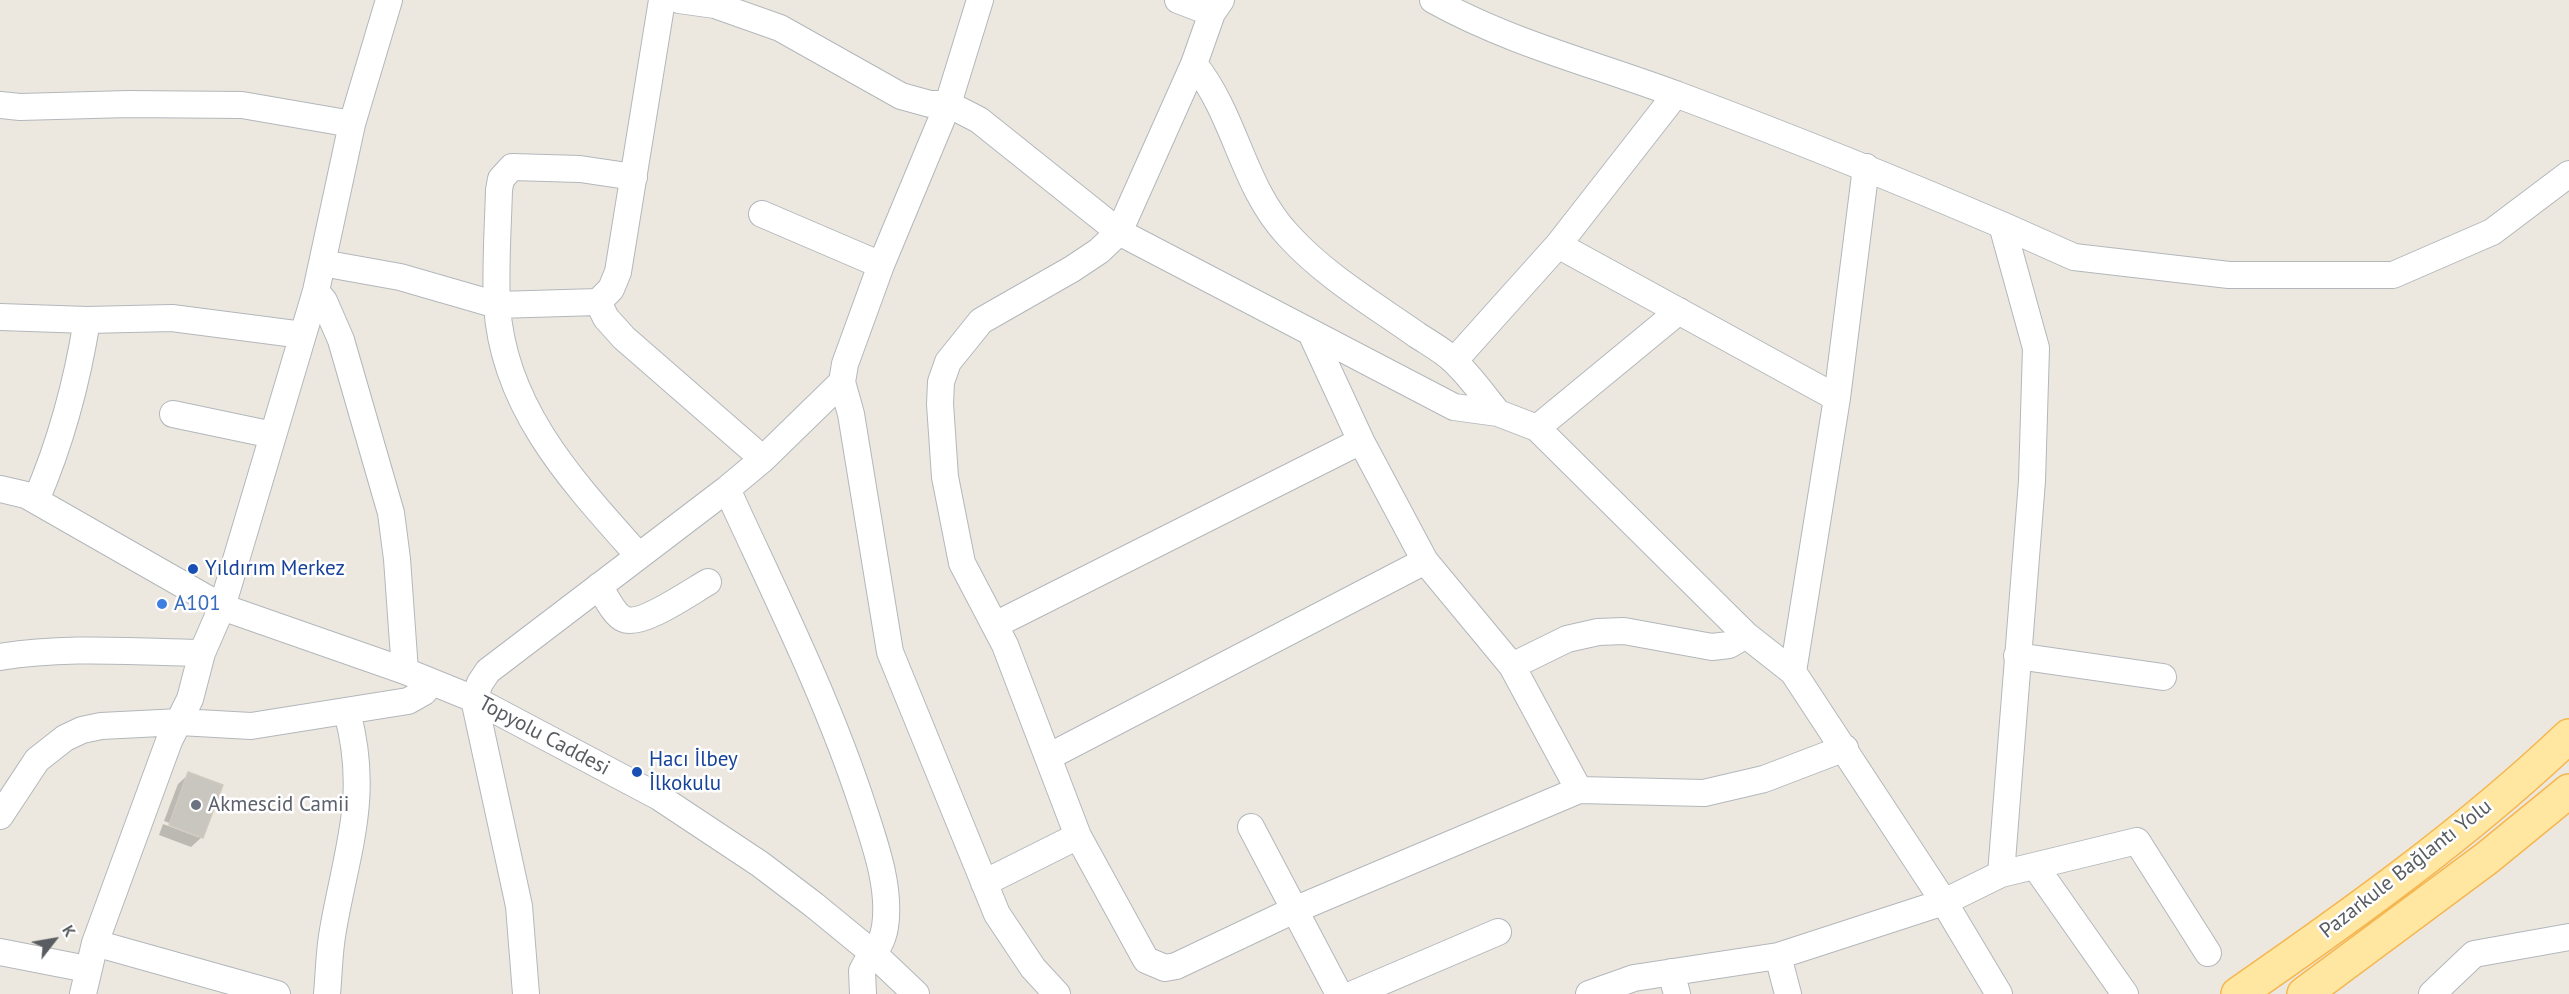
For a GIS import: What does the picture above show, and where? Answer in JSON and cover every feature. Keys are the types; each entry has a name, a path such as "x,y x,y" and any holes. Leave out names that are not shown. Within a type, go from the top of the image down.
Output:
{"main road":[{"name":"Pazarkule Bağlantı Yolu","path":"2238,994 2304,948 2452,836 2569,736"},
{"name":"Pazarkule Bağlantı Yolu","path":"2304,994 2487,858 2569,791"}],"street":[{"path":"83,994 87,969 95,943 169,741 190,699 202,653 222,607 316,291 352,124 389,0"},
{"path":"322,263 400,277 497,305 598,302 611,289 618,272 662,0"},
{"path":"678,0 715,5 780,28 901,96 930,104 948,104 979,120 1119,232 1454,407 1498,413 1537,428 1746,635 1793,672 1944,902 1999,994"},
{"path":"980,0 948,104 881,265 845,364 842,382 851,414 890,652 984,883 1013,941 1057,994"},
{"path":"1178,0 1216,6 1194,64 1119,232 1099,251 981,321 948,362 941,382 945,477 962,563 995,625 1050,756 1078,836 1146,960 1156,966 1176,966 1295,910 1579,790 1704,793 1764,779 1845,748"},
{"path":"1439,2 1505,35 1676,94 1866,167 2074,256 2229,275 2393,275 2492,232 2569,174"},
{"path":"1194,64 1211,85 1222,106 1245,168 1259,194 1286,234 1316,263 1454,361 1498,413"},
{"path":"1454,361 1558,245 1676,94"},
{"path":"0,105 20,107 128,104 242,105 352,124"},
{"path":"633,177 580,169 512,166 501,179 499,190 497,305 509,366 530,417 569,478 638,555"},
{"path":"1793,672 1837,398 1866,167"},
{"path":"762,214 881,265"},
{"path":"2001,874 2032,481 2036,348 2002,225"},
{"path":"1558,245 1837,398"},
{"path":"316,291 324,301 341,340 391,513 397,559 405,671"},
{"path":"598,302 606,318 624,338 763,459"},
{"path":"1537,428 1679,311"},
{"path":"0,317 87,320 172,318 303,335"},
{"path":"36,500 66,419 87,320"},
{"path":"1311,333 1361,441 1425,561 1512,666 1579,790"},
{"path":"526,994 519,906 474,699 480,683 488,671 728,489 763,459 842,382"},
{"path":"173,414 273,435"},
{"path":"995,625 1361,441"},
{"name":"Topyolu Caddesi","path":"0,489 26,495 36,500 222,607 405,671 474,699 668,803 760,864 875,955 916,994"},
{"path":"728,489 815,678 844,748 873,837 879,861 885,916 882,941 875,955 862,971 863,994"},
{"path":"1050,756 1425,561"},
{"path":"599,586 621,618 631,621 643,618 708,582"},
{"path":"1512,666 1567,639 1598,632 1624,631 1712,647 1729,645 1746,635"},
{"path":"0,657 29,652 78,651 202,653"},
{"path":"2018,656 2163,677"},
{"path":"0,816 37,760 65,738 101,726 180,722 251,726 408,701 424,692 431,682"},
{"path":"327,994 333,932 358,801 357,761 347,712"},
{"path":"1251,827 1340,994"},
{"path":"984,883 1078,836"},
{"path":"1589,994 1634,978 1674,983 1778,956 1944,902 2001,874 2137,841 2208,953"},
{"path":"2035,866 2125,994"},
{"path":"1363,992 1498,932"},
{"path":"2432,994 2474,954 2569,937"},
{"path":"95,943 277,994"},
{"path":"0,952 87,969"},
{"path":"1778,956 1788,994"}],"building":[{"name":"Akmescid Camii","path":"188,772 223,785 203,838 169,825"}],"place":[{"name":"Yıldırım Merkez","path":"193,569"},
{"name":"A101","path":"162,604"},
{"name":"Hacı İlbey İlkokulu","path":"637,772"},
{"name":"Akmescid Camii","path":"196,805"}]}
